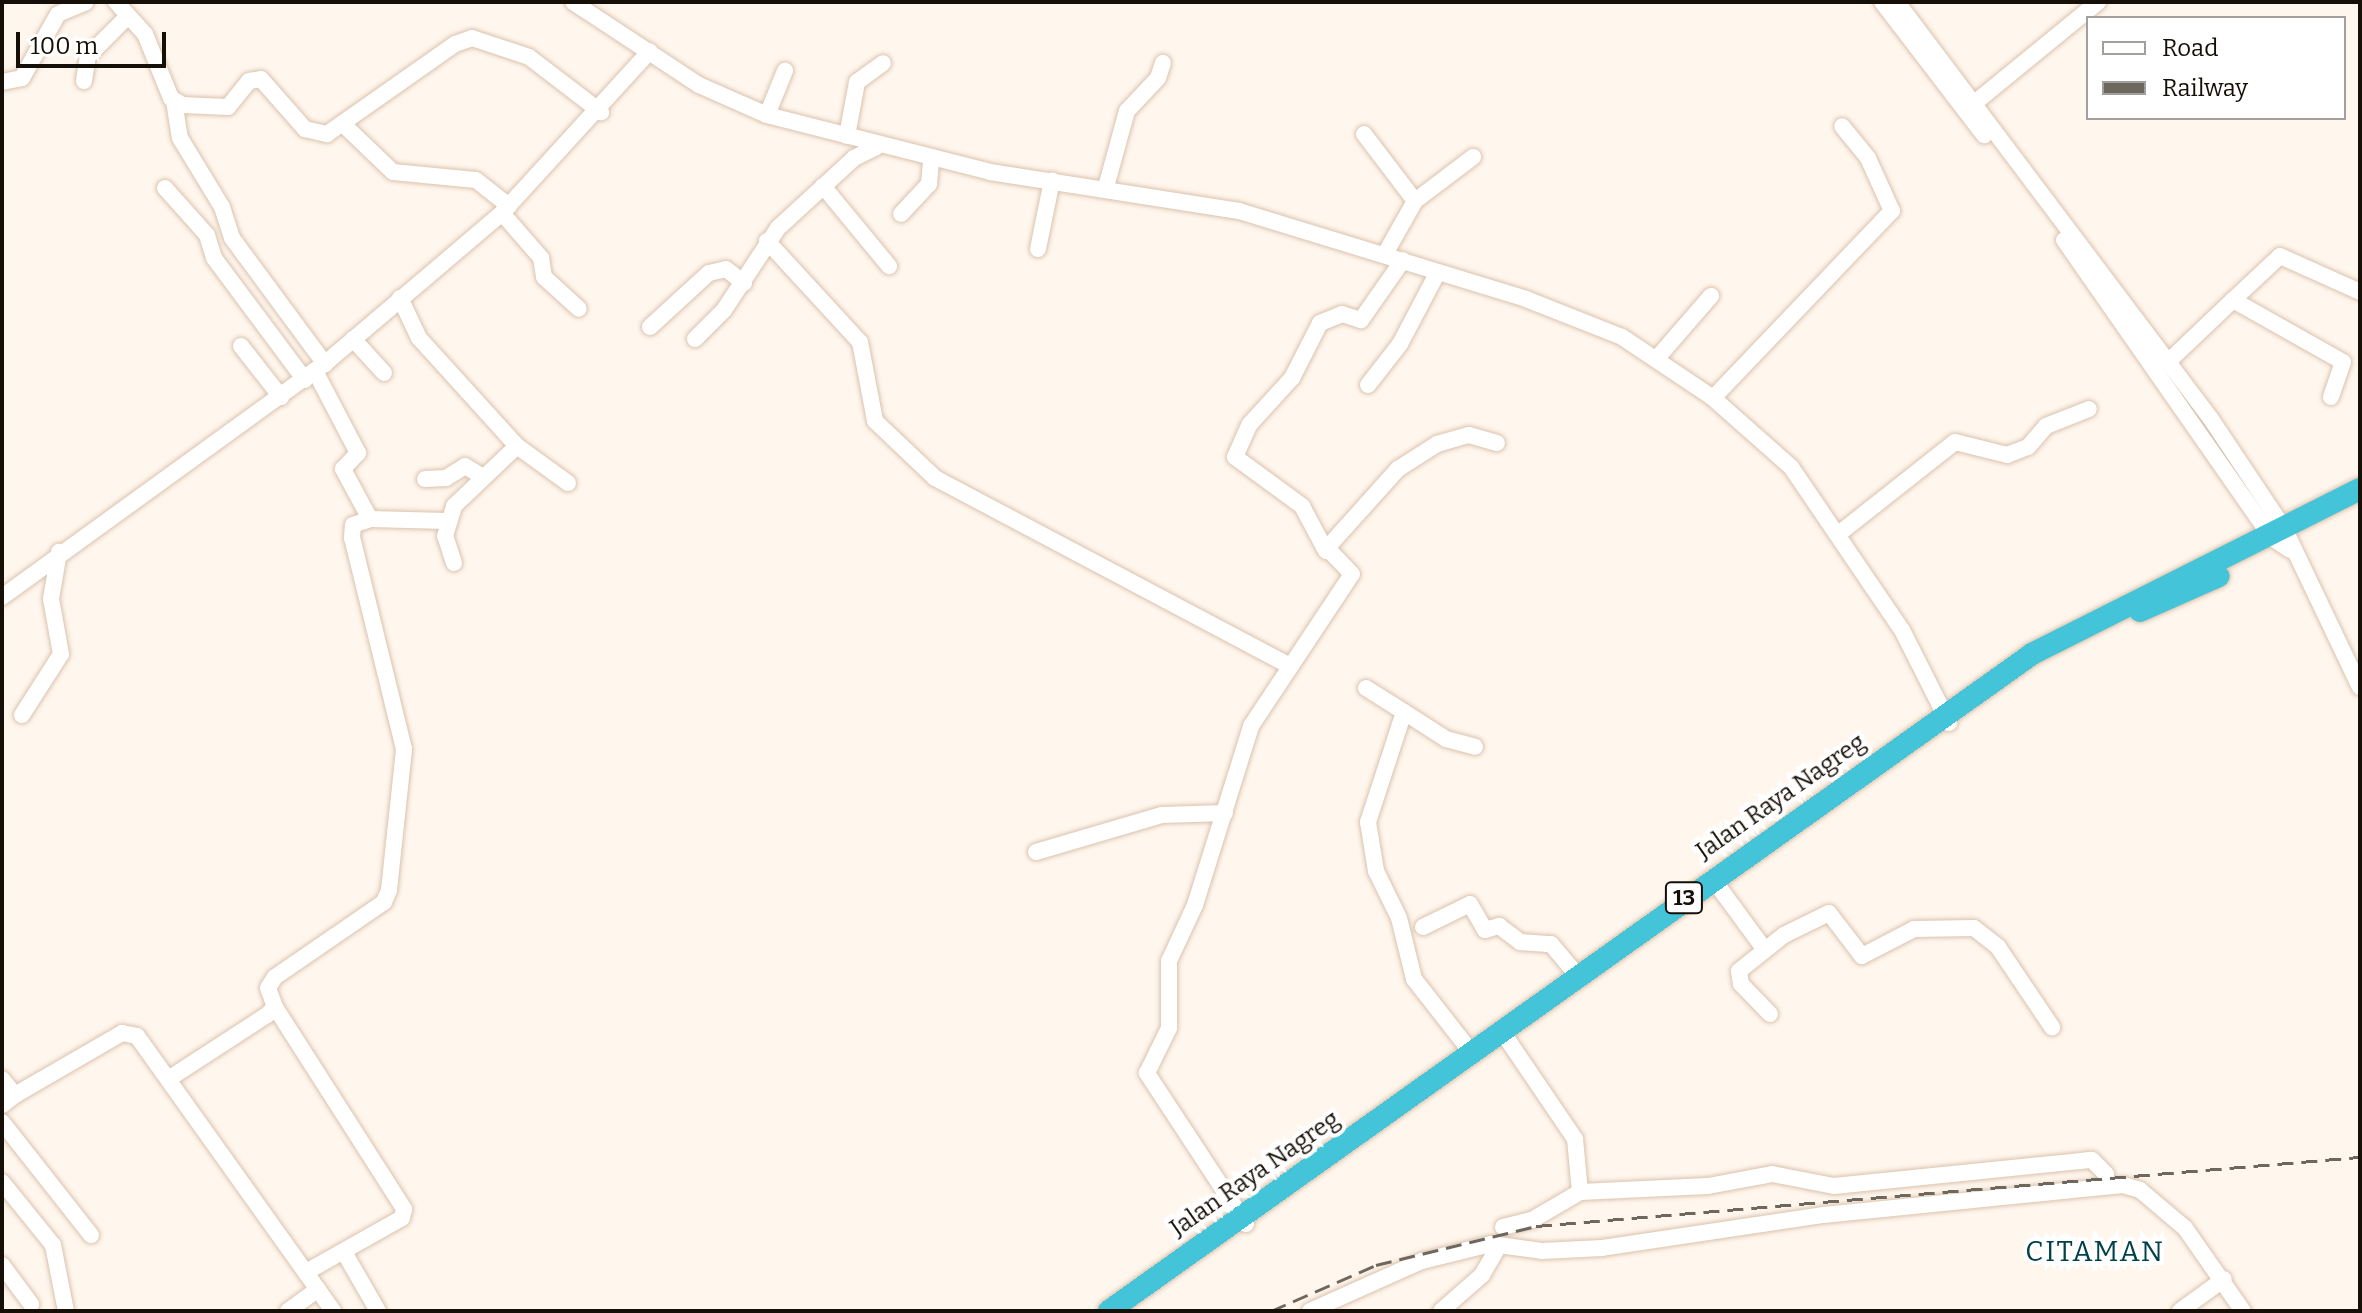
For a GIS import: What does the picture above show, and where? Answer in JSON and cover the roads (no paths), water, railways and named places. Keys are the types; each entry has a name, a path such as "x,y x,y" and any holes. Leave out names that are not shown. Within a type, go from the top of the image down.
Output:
{"highway":[{"name":"Jalan Raya Nagreg","path":"2284,541 2360,489"},
{"name":"Jalan Raya Nagreg","path":"1127,1311 1471,1052 1504,1034 1577,975 1946,718 2079,640 2360,505"},
{"name":"Jalan Raya Nagreg","path":"1109,1311 1244,1220 1718,886 1946,718"}],"street":[{"path":"2,82 22,78 58,14 86,2"},
{"path":"116,2 145,34 174,101 180,138 222,207 232,238 315,372 358,453 343,469 370,519"},
{"path":"573,2 707,90 767,115 877,147 931,159 1239,211 1548,307 1658,357 1713,398 1791,467 1841,532 1903,632 1946,718"},
{"path":"1882,2 1970,107 2169,361 2175,380"},
{"path":"1897,2 1970,107 2175,380 2284,541 2360,687"},
{"path":"1970,107 2098,2"},
{"path":"84,81 88,56 127,17"},
{"path":"174,101 228,107 249,81 261,79 313,134 345,126 455,44 472,38 529,57 601,112"},
{"path":"2,597 60,551 315,372 505,209 601,112 650,51"},
{"path":"847,136 857,82 883,63"},
{"path":"1106,187 1127,111 1158,78 1163,63"},
{"path":"767,115 785,71"},
{"path":"345,126 393,172 476,180 505,209 541,258 544,277 579,309"},
{"path":"1713,398 1892,211 1868,158 1842,126"},
{"path":"1364,134 1415,201"},
{"path":"695,339 744,283 767,241 859,154 877,147"},
{"path":"1385,254 1415,201 1473,157"},
{"path":"901,214 929,184 931,159"},
{"path":"1038,249 1052,180"},
{"path":"823,186 889,266"},
{"path":"165,188 207,235 214,258 315,372"},
{"path":"767,241 860,342 875,421 935,478 1290,666"},
{"path":"2169,361 2280,256 2359,290"},
{"path":"1244,1220 1147,1073 1169,1028 1169,961 1225,813 1251,726 1352,574 1326,551 1302,506 1235,457 1250,424 1292,378 1320,323 1342,314 1361,320 1403,260"},
{"path":"650,327 709,273 726,269 744,283"},
{"path":"1368,385 1418,315 1438,272"},
{"path":"1658,357 1711,296"},
{"path":"400,298 419,338 517,446 568,483"},
{"path":"2233,300 2343,362 2331,397"},
{"path":"353,339 384,373"},
{"path":"241,346 281,397"},
{"path":"1841,532 1949,445 1966,442 2007,455 2028,447 2046,426 2089,409"},
{"path":"1326,551 1398,469 1437,444 1469,435 1497,443"},
{"path":"454,563 447,521 483,477 517,446"},
{"path":"425,479 446,478 465,466 483,477"},
{"path":"306,1272 402,1218 404,1206 275,1007 268,991 275,977 384,902 389,890 404,749 352,538 353,525 370,519 447,521"},
{"path":"22,715 61,654 51,599 60,551"},
{"path":"1366,688 1446,739 1475,747"},
{"path":"1404,712 1368,822 1372,854 1399,918 1414,979 1471,1052"},
{"path":"1036,852 1162,815 1225,813"},
{"path":"1718,886 1764,948"},
{"path":"1423,927 1471,905 1485,930 1499,926 1520,942 1549,943 1577,975"},
{"path":"1770,1014 1738,976 1764,948 1829,913 1865,957 1914,929 1969,926 1998,947 2052,1027"},
{"path":"170,1078 275,1007"},
{"path":"2,1079 8,1100 122,1033 137,1036 170,1078 333,1311"},
{"path":"1504,1034 1575,1139 1580,1192"},
{"path":"2,1122 91,1235"},
{"path":"1503,1227 1532,1220 1580,1192 1708,1186 1772,1174 1834,1186 2092,1160 2112,1183"},
{"path":"2,1182 53,1245 66,1311"},
{"path":"1310,1311 1416,1264 1491,1244 1498,1247 1602,1248 1823,1215 2112,1183 2140,1190 2185,1228 2222,1276 2243,1311"},
{"path":"1441,1311 1482,1275 1498,1247"},
{"path":"344,1252 378,1311"},
{"path":"2,1265 31,1304"},
{"path":"2180,1311 2222,1276"},
{"path":"288,1311 318,1289"}],"railway":[{"path":"1271,1311 1376,1265 1536,1226 2360,1157"}],"district":[{"name":"CITAMAN","path":"2095,1252"}]}
